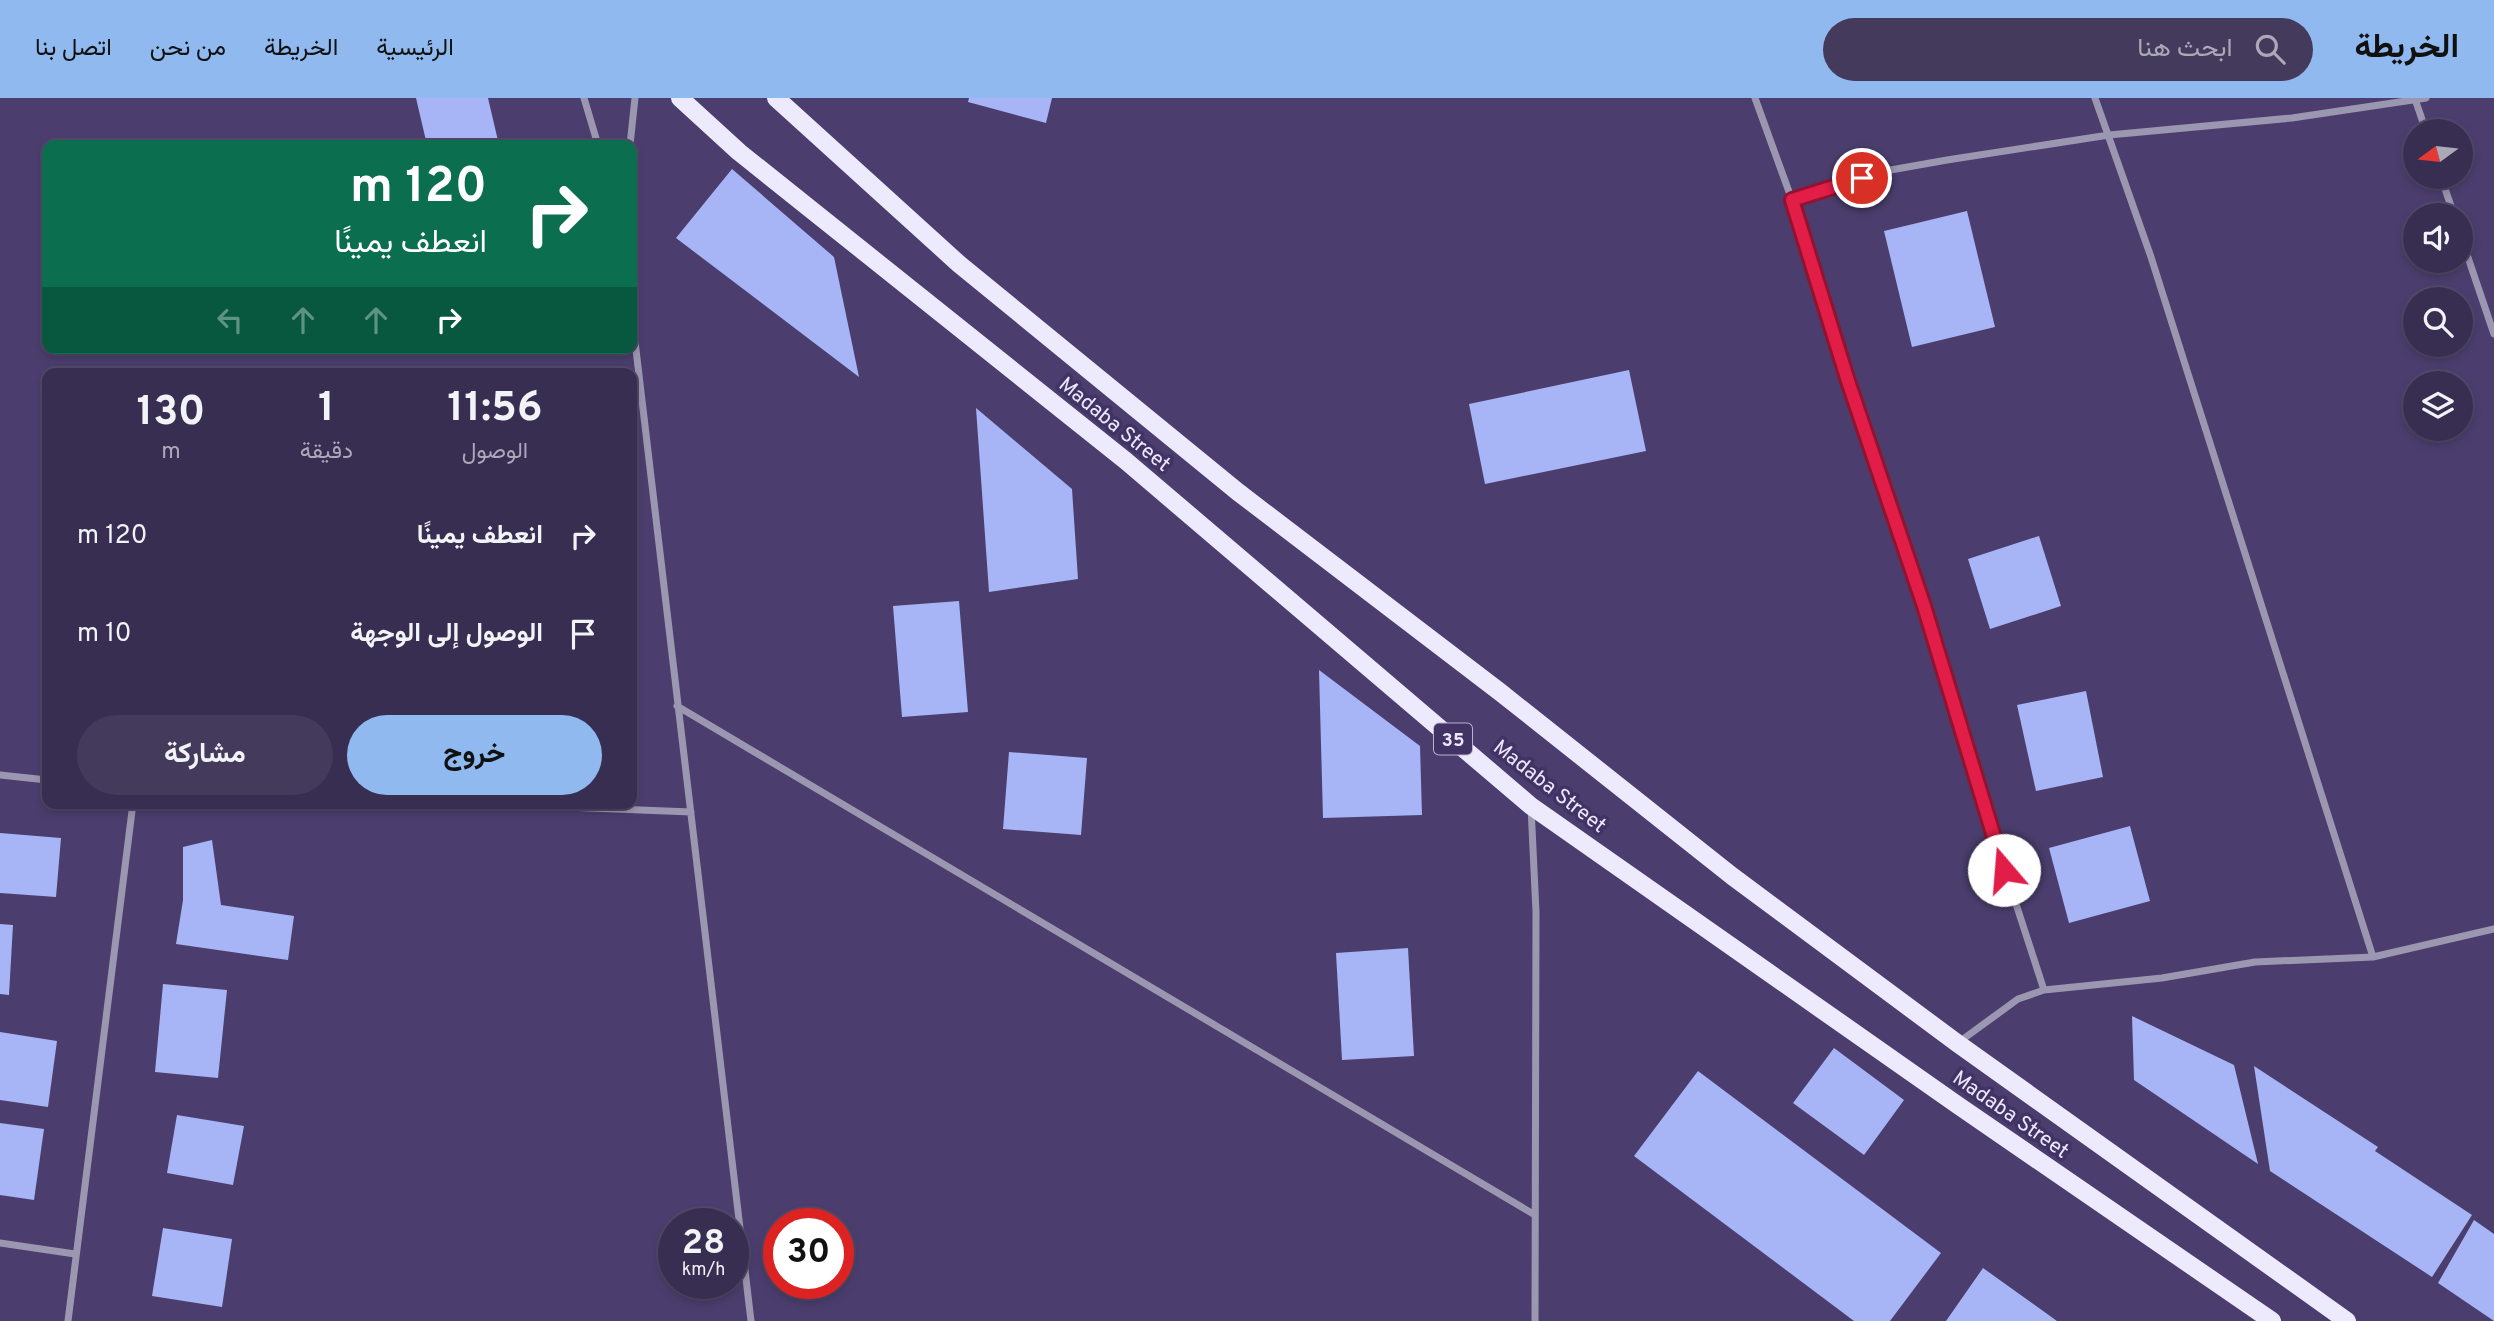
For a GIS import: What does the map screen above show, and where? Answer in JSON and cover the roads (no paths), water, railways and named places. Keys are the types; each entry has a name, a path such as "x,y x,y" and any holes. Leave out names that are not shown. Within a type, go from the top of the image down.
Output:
{"main road":[{"name":"Madaba Street","path":"681,98 748,160 1126,461 1531,806 2272,1321"},
{"name":"Madaba Street","path":"776,98 959,264 1238,492 1500,692 1732,877 1957,1043 2347,1321"}],"street":[{"path":"584,98 597,140"},
{"path":"631,140 635,98"},
{"path":"1755,98 1792,200 1847,378 1924,606 1975,778 2044,990"},
{"path":"2095,98 2151,257 2374,957"},
{"path":"1792,200 1885,171 2109,135 2292,118 2426,98"},
{"path":"2415,99 2422,119"},
{"path":"2473,272 2494,334"},
{"path":"636,354 751,1321"},
{"path":"677,706 1535,1215"},
{"path":"0,775 42,779"},
{"path":"1531,806 1536,912 1535,1321"},
{"path":"68,1321 132,809"},
{"path":"615,809 691,812"},
{"path":"1957,1043 2018,999 2044,990 2162,978 2255,962 2374,957 2494,929"},
{"path":"0,1243 75,1254"}]}
